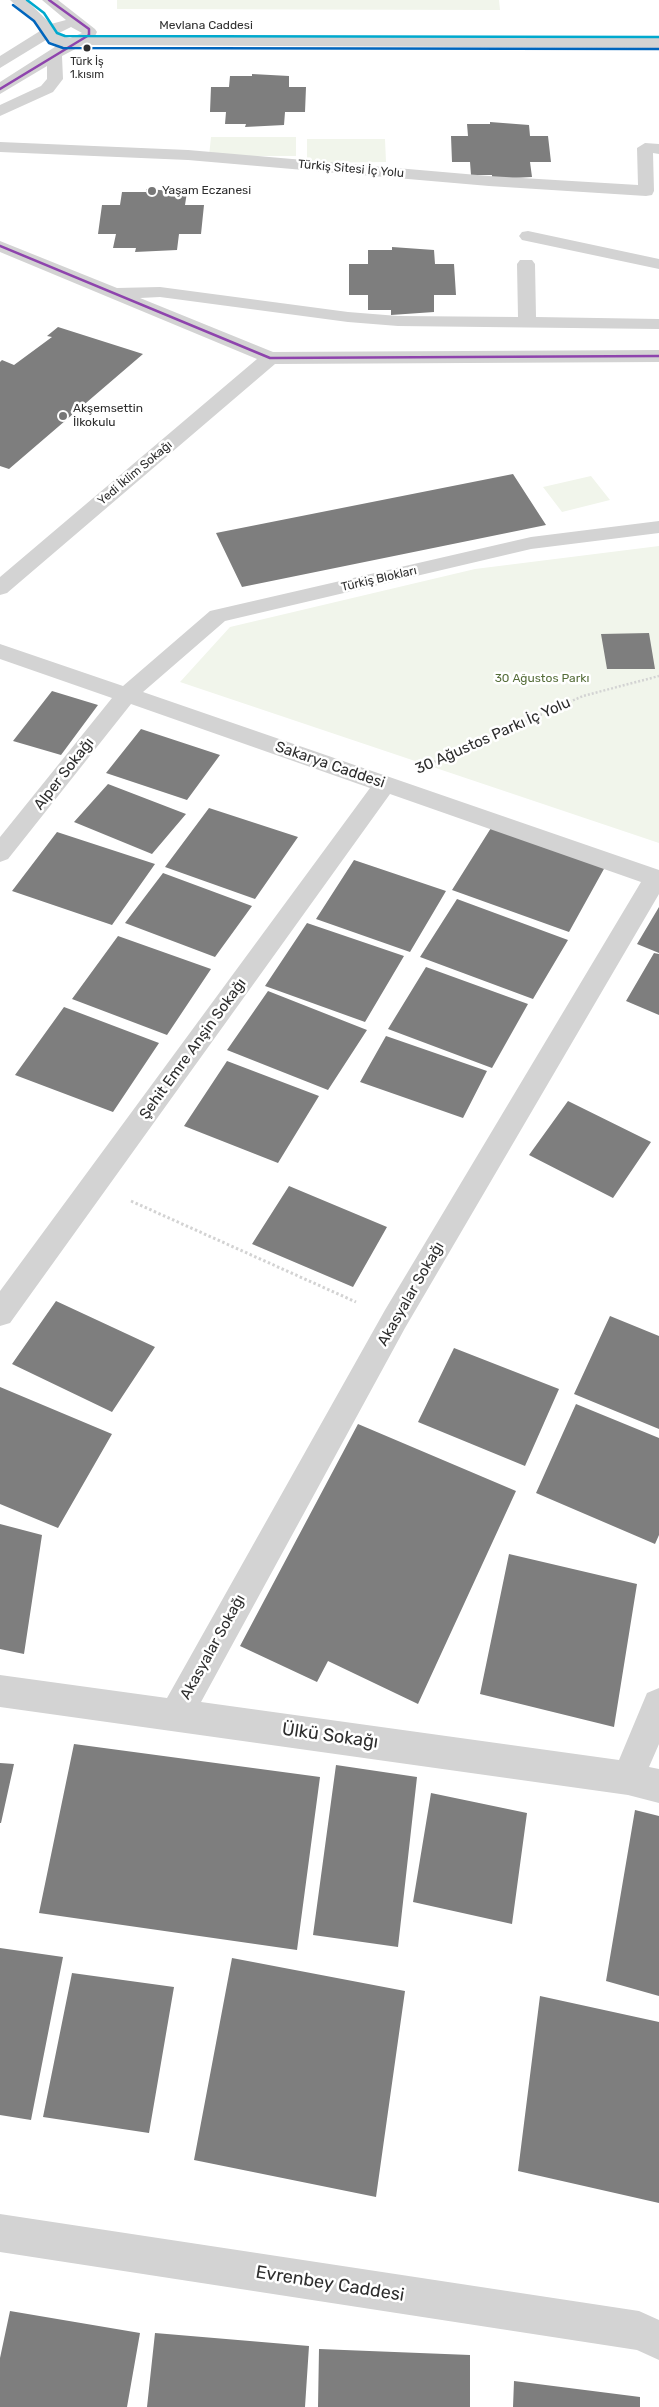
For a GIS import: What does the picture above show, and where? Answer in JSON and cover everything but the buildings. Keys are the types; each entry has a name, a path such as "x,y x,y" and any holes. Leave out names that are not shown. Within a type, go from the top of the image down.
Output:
{"street":[{"path":"17,0 39,17 49,33"},
{"path":"0,89 78,40 87,37 90,32 49,0"},
{"name":"Mevlana Caddesi","path":"0,64 54,28 64,24 659,29"},
{"name":"Mevlana Caddesi","path":"49,33 58,41 659,43"},
{"path":"0,111 47,89 55,79 54,55"},
{"name":"Türkiş Sitesi İç Yolu","path":"0,147 188,155 489,181 646,190 645,148 659,149"},
{"path":"528,236 659,264"},
{"path":"0,246 270,358 659,356"},
{"path":"526,264 527,323"},
{"path":"113,294 160,292 348,317 398,321 659,324"},
{"name":"Yedi İklim Sokağı","path":"0,588 270,358"},
{"name":"Türkiş Blokları","path":"126,695 218,616 531,543 659,527"},
{"name":"Sakarya Caddesi","path":"0,651 658,879"},
{"name":"Alper Sokağı","path":"0,853 126,695"},
{"name":"Şehit Emre Anşin Sokağı","path":"0,1314 385,784"},
{"name":"Akasyalar Sokağı","path":"176,1715 395,1319 658,879"},
{"name":"Ülkü Sokağı","path":"0,1691 644,1782"},
{"path":"644,1782 659,1704"},
{"name":"Evrenbey Caddesi","path":"0,2233 639,2331 659,2340"}],"path":[{"name":"30 Ağustos Parkı İç Yolu","path":"385,784 583,696 659,676"},
{"path":"94,1185 395,1319"}],"green space":[{"path":"117,0 499,0 500,10 117,9"},
{"path":"211,137 296,137 296,156 209,156"},
{"path":"307,139 385,139 386,162 307,163"},
{"path":"591,476 610,500 562,512 543,487"},
{"name":"30 Ağustos Parkı","path":"659,546 659,843 180,682 230,627 475,569"}],"transit line":[{"path":"27,0 44,13 57,33 65,36 659,37"},
{"path":"0,89 89,35 89,29 49,0"},
{"path":"13,5 34,21 49,43 63,48 659,49"},
{"path":"0,246 270,358 659,356"}],"place":[{"name":"Türk İş 1.kısım","path":"87,48"},
{"name":"Yaşam Eczanesi","path":"152,191"},
{"name":"Akşemsettin İlkokulu","path":"63,416"}]}
